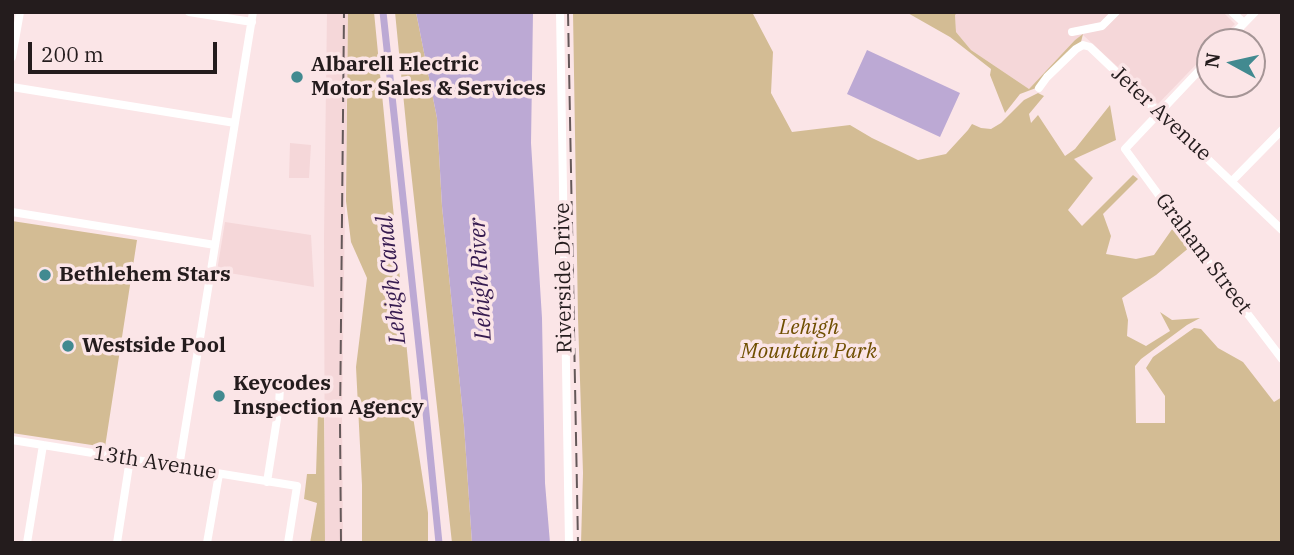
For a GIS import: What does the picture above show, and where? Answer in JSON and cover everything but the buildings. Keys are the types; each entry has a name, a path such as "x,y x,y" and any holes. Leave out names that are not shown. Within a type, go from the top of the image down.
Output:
{"street":[{"path":"12,58 19,12"},
{"path":"189,12 252,22"},
{"path":"179,467 253,12"},
{"name":"Riverside Drive","path":"560,12 569,543"},
{"path":"1072,32 1102,26 1116,12"},
{"path":"1232,12 1244,23"},
{"path":"1239,28 1255,12"},
{"name":"Jeter Avenue","path":"1039,88 1064,60 1083,45 1090,47 1282,230"},
{"path":"1160,112 1196,74"},
{"path":"12,87 235,122"},
{"name":"Graham Street","path":"1160,112 1125,149 1282,359"},
{"path":"1232,181 1282,130"},
{"path":"12,212 215,245"},
{"path":"267,482 280,386"},
{"name":"13th Avenue","path":"12,440 297,486 288,543"},
{"path":"27,543 43,445"},
{"path":"117,543 130,459"},
{"path":"207,543 219,474"}],"shaded area":[{"path":"327,12 348,12 342,410 343,543 325,543 324,237"},
{"path":"958,12 1223,12 1235,24 1231,28 1196,28 1196,65 1158,104 1083,35 1075,40 1029,89 971,50 956,32 955,15"},
{"path":"290,143 311,145 309,178 289,178"},
{"path":"225,222 311,235 314,287 217,271"}],"green space":[{"path":"348,12 374,12 414,423 428,513 428,543 362,543 356,367 367,278 351,242 346,201"},
{"path":"395,12 416,12 437,118 442,206 464,425 472,543 452,543"},
{"name":"Lehigh Mountain Park","path":"573,12 752,12 773,52 771,93 792,132 850,125 918,160 946,154 972,124 991,129 1024,100 1038,93 1044,96 1029,114 1031,123 1038,115 1065,156 1075,149 1110,105 1116,140 1074,159 1093,178 1068,210 1082,226 1133,175 1138,179 1103,214 1111,236 1106,254 1136,259 1154,255 1175,225 1190,247 1122,298 1128,320 1127,336 1146,346 1170,331 1160,312 1172,320 1200,318 1135,366 1136,423 1165,423 1165,396 1146,368 1153,357 1194,328 1201,329 1218,348 1243,362 1274,402 1282,397 1282,543 581,543 583,473"},
{"path":"906,12 958,12 955,15 956,32 971,50 1029,89 1083,34 1081,42 1036,88 1020,94 1005,113 990,75 991,69 950,37"},
{"path":"12,221 137,240 105,447 12,433"},
{"path":"284,403 324,404 325,543 310,543 317,503 304,499 307,474 316,474 318,412 284,409"}],"water":[{"name":"Lehigh River","path":"416,12 533,12 531,143 542,318 545,483 550,543 472,543 464,425 442,206 437,118"},
{"path":"867,50 960,93 940,137 847,94"}],"waterway":[{"name":"Lehigh Canal","path":"383,12 439,543"}],"railway":[{"path":"341,543 344,12"},
{"path":"568,12 578,543"}],"place":[{"name":"Albarell Electric Motor Sales & Services","path":"297,77"},
{"name":"Bethlehem Stars","path":"45,275"},
{"name":"Westside Pool","path":"68,346"},
{"name":"Keycodes Inspection Agency","path":"219,396"}]}
